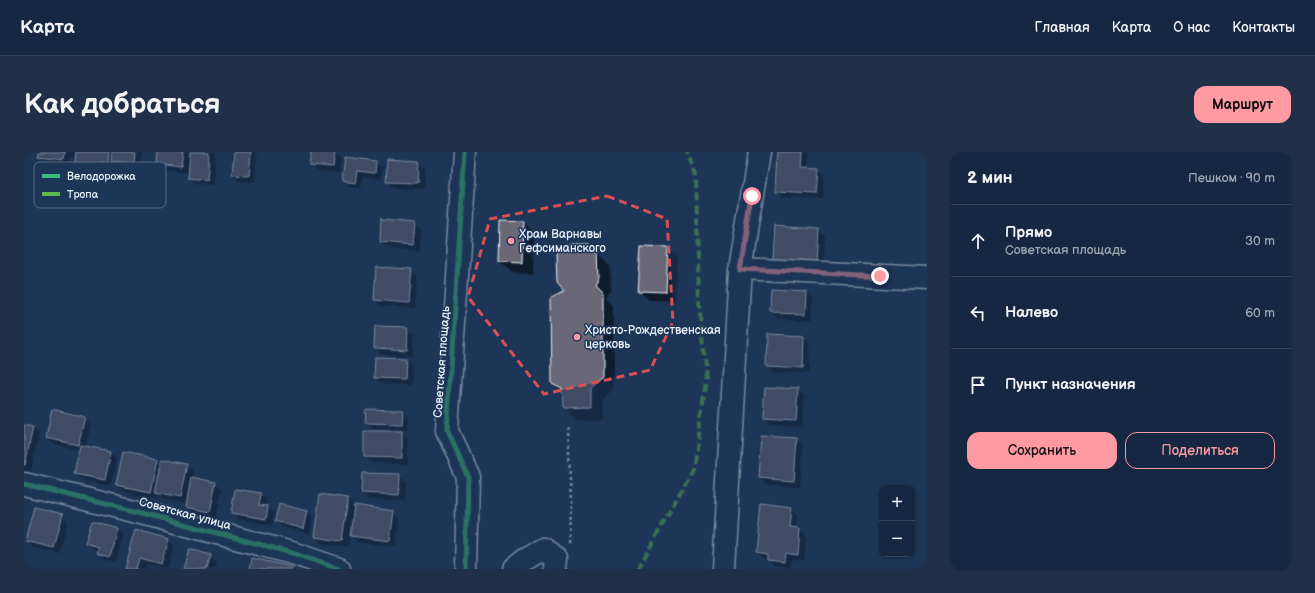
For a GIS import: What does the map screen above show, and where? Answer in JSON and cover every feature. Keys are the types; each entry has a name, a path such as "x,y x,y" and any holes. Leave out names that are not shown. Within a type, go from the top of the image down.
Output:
{"street":[{"name":"Советская площадь","path":"465,152 447,431 468,477 466,569"},
{"path":"723,569 740,269 759,152"},
{"path":"740,269 927,278"},
{"name":"Советская улица","path":"24,484 150,515 292,553 339,569"},
{"path":"513,569 543,549 557,560 556,569"}],"path":[{"path":"568,428 571,502 570,551"}],"highlighted area":[{"path":"607,196 667,219 673,322 650,370 544,394 468,297 490,219"}],"building":[{"path":"39,152 65,152 64,159 38,156"},
{"path":"76,152 109,152 108,162 75,162"},
{"path":"112,152 135,152 134,162 111,161"},
{"path":"158,152 183,152 181,167 166,165 166,162 157,162"},
{"path":"190,152 209,152 207,180 188,178"},
{"path":"234,152 251,152 249,176 232,175"},
{"path":"311,152 335,152 333,167 309,165"},
{"path":"777,152 803,152 802,167 819,168 817,194 775,192"},
{"path":"345,157 376,161 375,173 357,171 355,183 342,181"},
{"path":"387,159 419,161 418,183 386,182"},
{"path":"381,218 381,220 415,223 413,245 380,242"},
{"name":"Храм Варнавы Гефсиманского","path":"500,220 523,221 522,262 499,261"},
{"path":"774,226 819,229 817,262 772,259"},
{"name":"Христо-Рождественская церковь","path":"571,245 589,245 598,253 599,278 595,285 603,293 603,377 590,388 590,407 563,408 562,389 552,384 551,297 564,291 557,283 556,255"},
{"path":"641,246 668,247 666,292 638,291"},
{"path":"376,267 412,269 409,303 374,300"},
{"path":"771,290 807,292 806,314 770,313"},
{"path":"375,326 408,327 407,350 374,348"},
{"path":"767,334 804,336 803,368 766,366"},
{"path":"375,357 406,358 405,379 374,378"},
{"path":"764,387 798,389 796,421 762,419"},
{"path":"52,409 85,417 78,445 46,438"},
{"path":"366,409 403,410 402,424 365,423"},
{"path":"24,425 33,427 25,465 24,465"},
{"path":"364,431 402,431 402,458 364,457"},
{"path":"761,436 797,438 794,481 758,478"},
{"path":"80,445 111,451 105,480 74,474"},
{"path":"123,452 158,459 151,492 116,485"},
{"path":"162,459 187,464 180,498 155,493"},
{"path":"362,473 400,474 399,495 361,493"},
{"path":"191,477 216,482 210,512 186,507"},
{"path":"235,489 261,493 259,505 268,506 266,519 231,513"},
{"path":"320,494 348,498 342,541 314,537"},
{"path":"279,504 307,511 303,529 275,521"},
{"path":"761,504 792,508 790,527 800,528 798,555 786,553 785,562 768,560 768,554 756,552"},
{"path":"354,505 394,511 390,541 350,536"},
{"path":"34,507 63,514 54,548 25,541"},
{"path":"92,521 117,528 110,557 97,553 99,547 85,543"},
{"path":"136,530 169,539 161,564 139,558 136,569 125,569"},
{"path":"189,549 211,555 207,569 183,569"},
{"path":"252,558 292,567 291,569 250,569"}],"marked path":[{"path":"638,569 693,469 706,380 699,303 696,175 687,152"}],"cycle path":[{"path":"465,152 447,431 468,477 466,569"},
{"path":"24,484 142,513 292,553 339,569"}],"place":[{"name":"Храм Варнавы Гефсиманского","path":"511,241"},
{"name":"Христо-Рождественская церковь","path":"577,337"}],"route":[{"path":"752,196 740,269 880,276"}]}
